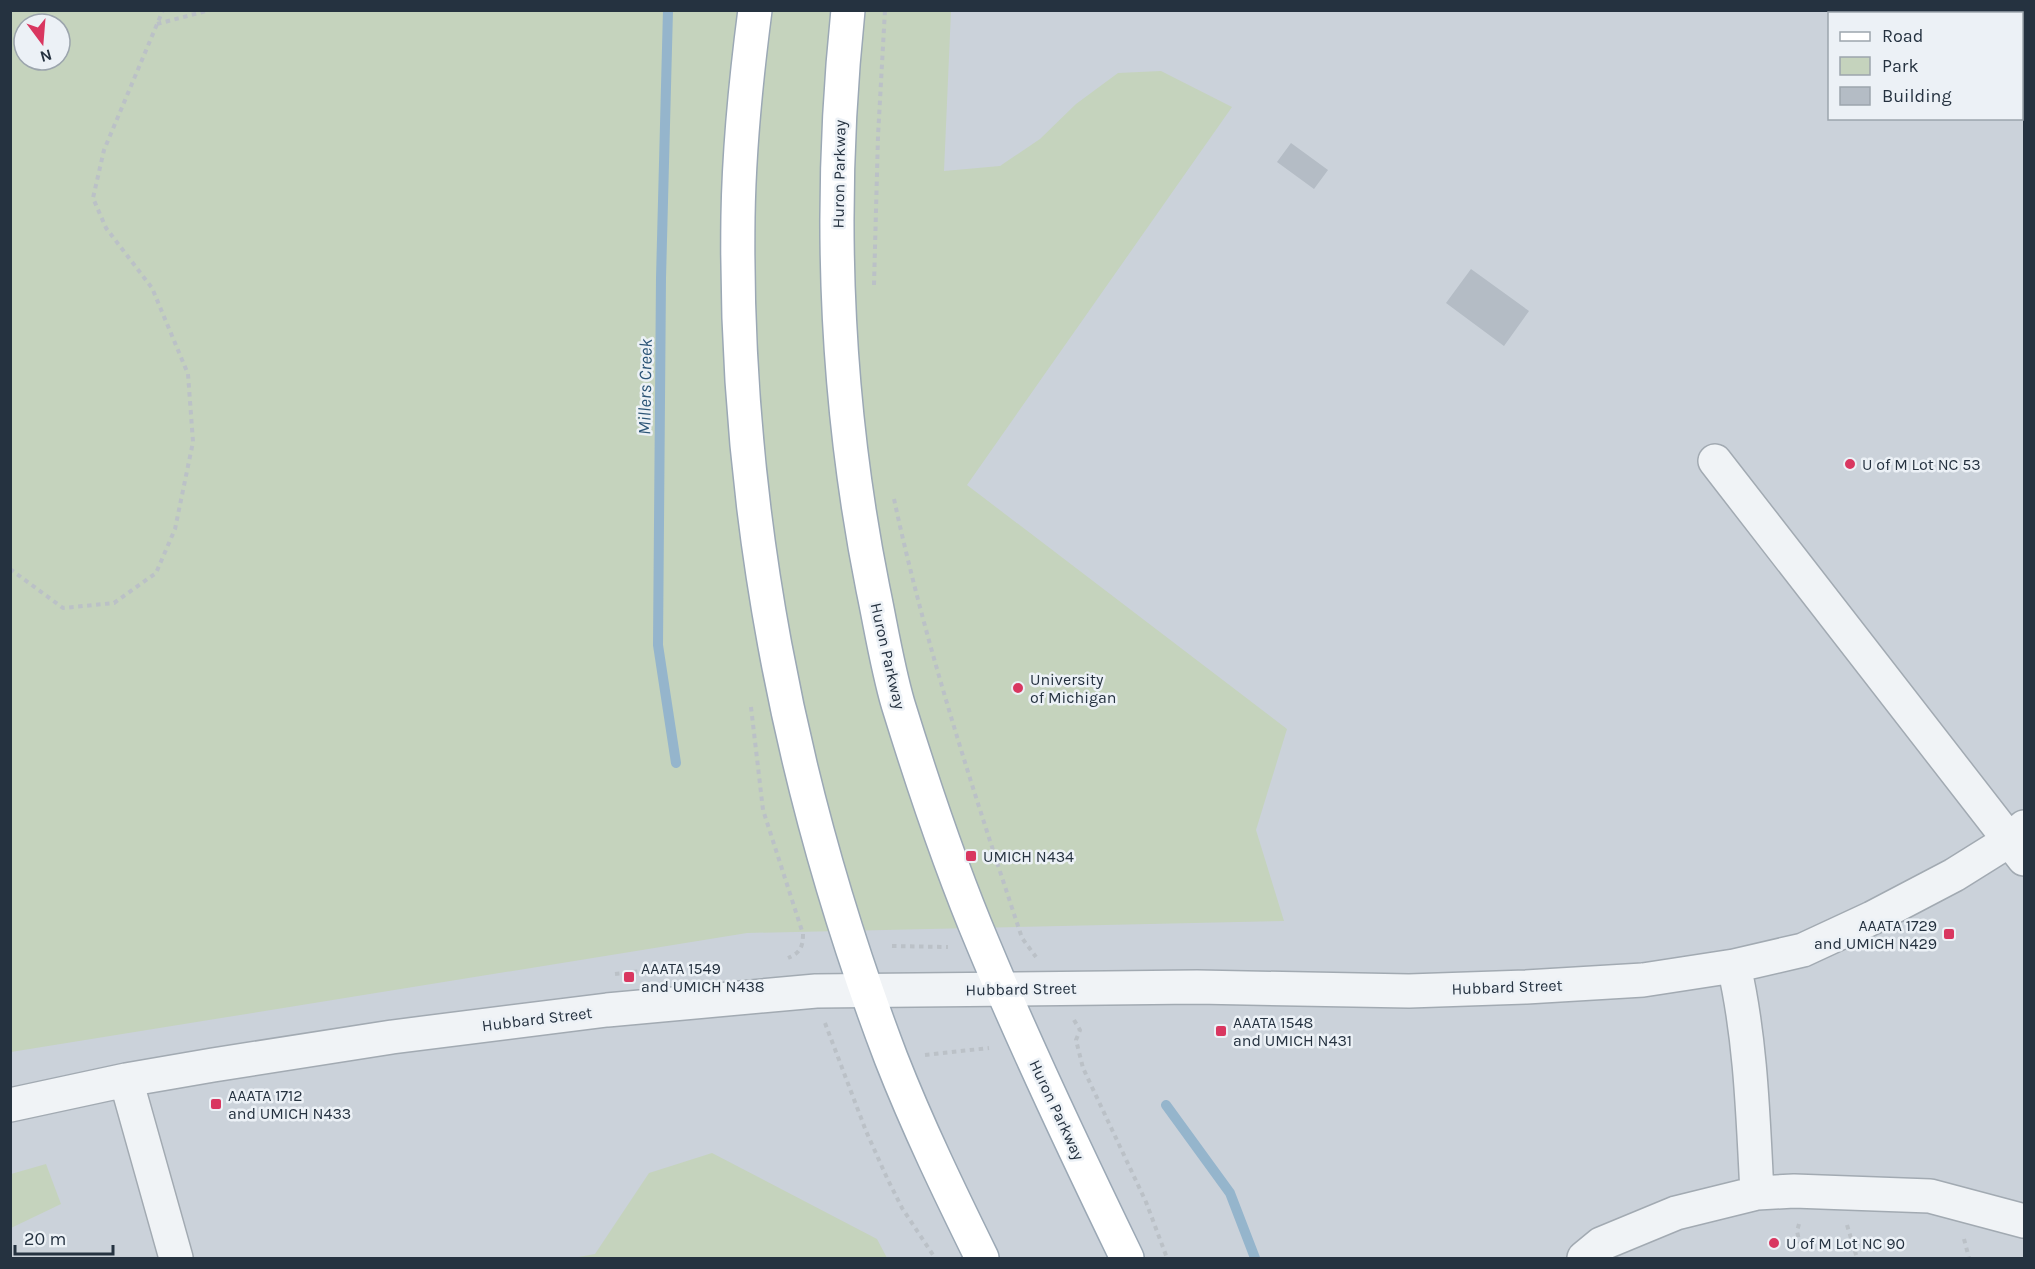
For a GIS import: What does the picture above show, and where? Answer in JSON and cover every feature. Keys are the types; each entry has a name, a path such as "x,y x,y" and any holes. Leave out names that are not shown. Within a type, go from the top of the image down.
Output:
{"main road":[{"path":"755,10 742,139 738,216 742,379 746,445 758,548 781,679 805,783 867,990 922,1131 982,1258"},
{"name":"Huron Parkway","path":"848,10 839,135 838,279 842,364 858,505 870,576 897,701 945,848 983,945 1030,1053 1127,1258"}],"street":[{"path":"1715,461 2020,842"},
{"name":"Hubbard Street","path":"10,1104 126,1080 314,1048 607,1010 816,991 1197,987 1409,991 1643,980 1734,966 1803,950 1872,918 2020,842"},
{"path":"1734,966 1745,1016 1756,1193"},
{"path":"126,1080 176,1258"},
{"path":"1598,1254 1676,1212 1756,1193 1794,1191 1930,1196 2025,1221"}],"path":[{"path":"10,569 63,608 114,603 156,573 175,529 193,442 188,374 152,288 106,228 93,198 104,150 163,10"},
{"path":"157,24 210,10"},
{"path":"874,294 878,136 885,10"},
{"path":"892,489 904,546 947,706 1022,938 1033,951"},
{"path":"763,810 801,923 803,934 801,949 806,954"},
{"path":"892,946 949,947"},
{"path":"1076,1023 1080,1030 1076,1040 1083,1068 1146,1202 1167,1258"},
{"path":"826,1028 887,1178 902,1208 935,1258"},
{"path":"915,1056 989,1048"},
{"path":"1800,1217 1797,1231 1800,1245"}],"shaded area":[{"name":"University of Michigan","path":"11,11 2024,11 2024,1258 11,1258"}],"green space":[{"path":"11,11 951,11 944,171 1000,166 1040,139 1076,104 1118,73 1161,71 1232,107 967,485 1287,729 1256,830 1284,921 747,933 11,1052"},
{"path":"712,1153 877,1239 887,1258 573,1258 595,1254 649,1173"},
{"path":"46,1164 61,1204 11,1228 11,1174"}],"building":[{"path":"1291,143 1328,170 1314,189 1277,162"},
{"path":"1471,269 1529,311 1504,346 1446,303"}],"waterway":[{"name":"Millers Creek","path":"668,10 661,278 658,645 676,763"},
{"name":"Millers Creek","path":"1166,1105 1230,1193 1255,1258"}],"place":[{"name":"U of M Lot NC 53","path":"1850,464"},
{"name":"University of Michigan","path":"1018,688"},
{"name":"UMICH N434","path":"971,856"},
{"name":"AAATA 1729 and UMICH N429","path":"1949,934"},
{"name":"AAATA 1549 and UMICH N438","path":"629,977"},
{"name":"AAATA 1548 and UMICH N431","path":"1221,1031"},
{"name":"AAATA 1712 and UMICH N433","path":"216,1104"},
{"name":"U of M Lot NC 90","path":"1774,1243"}]}
